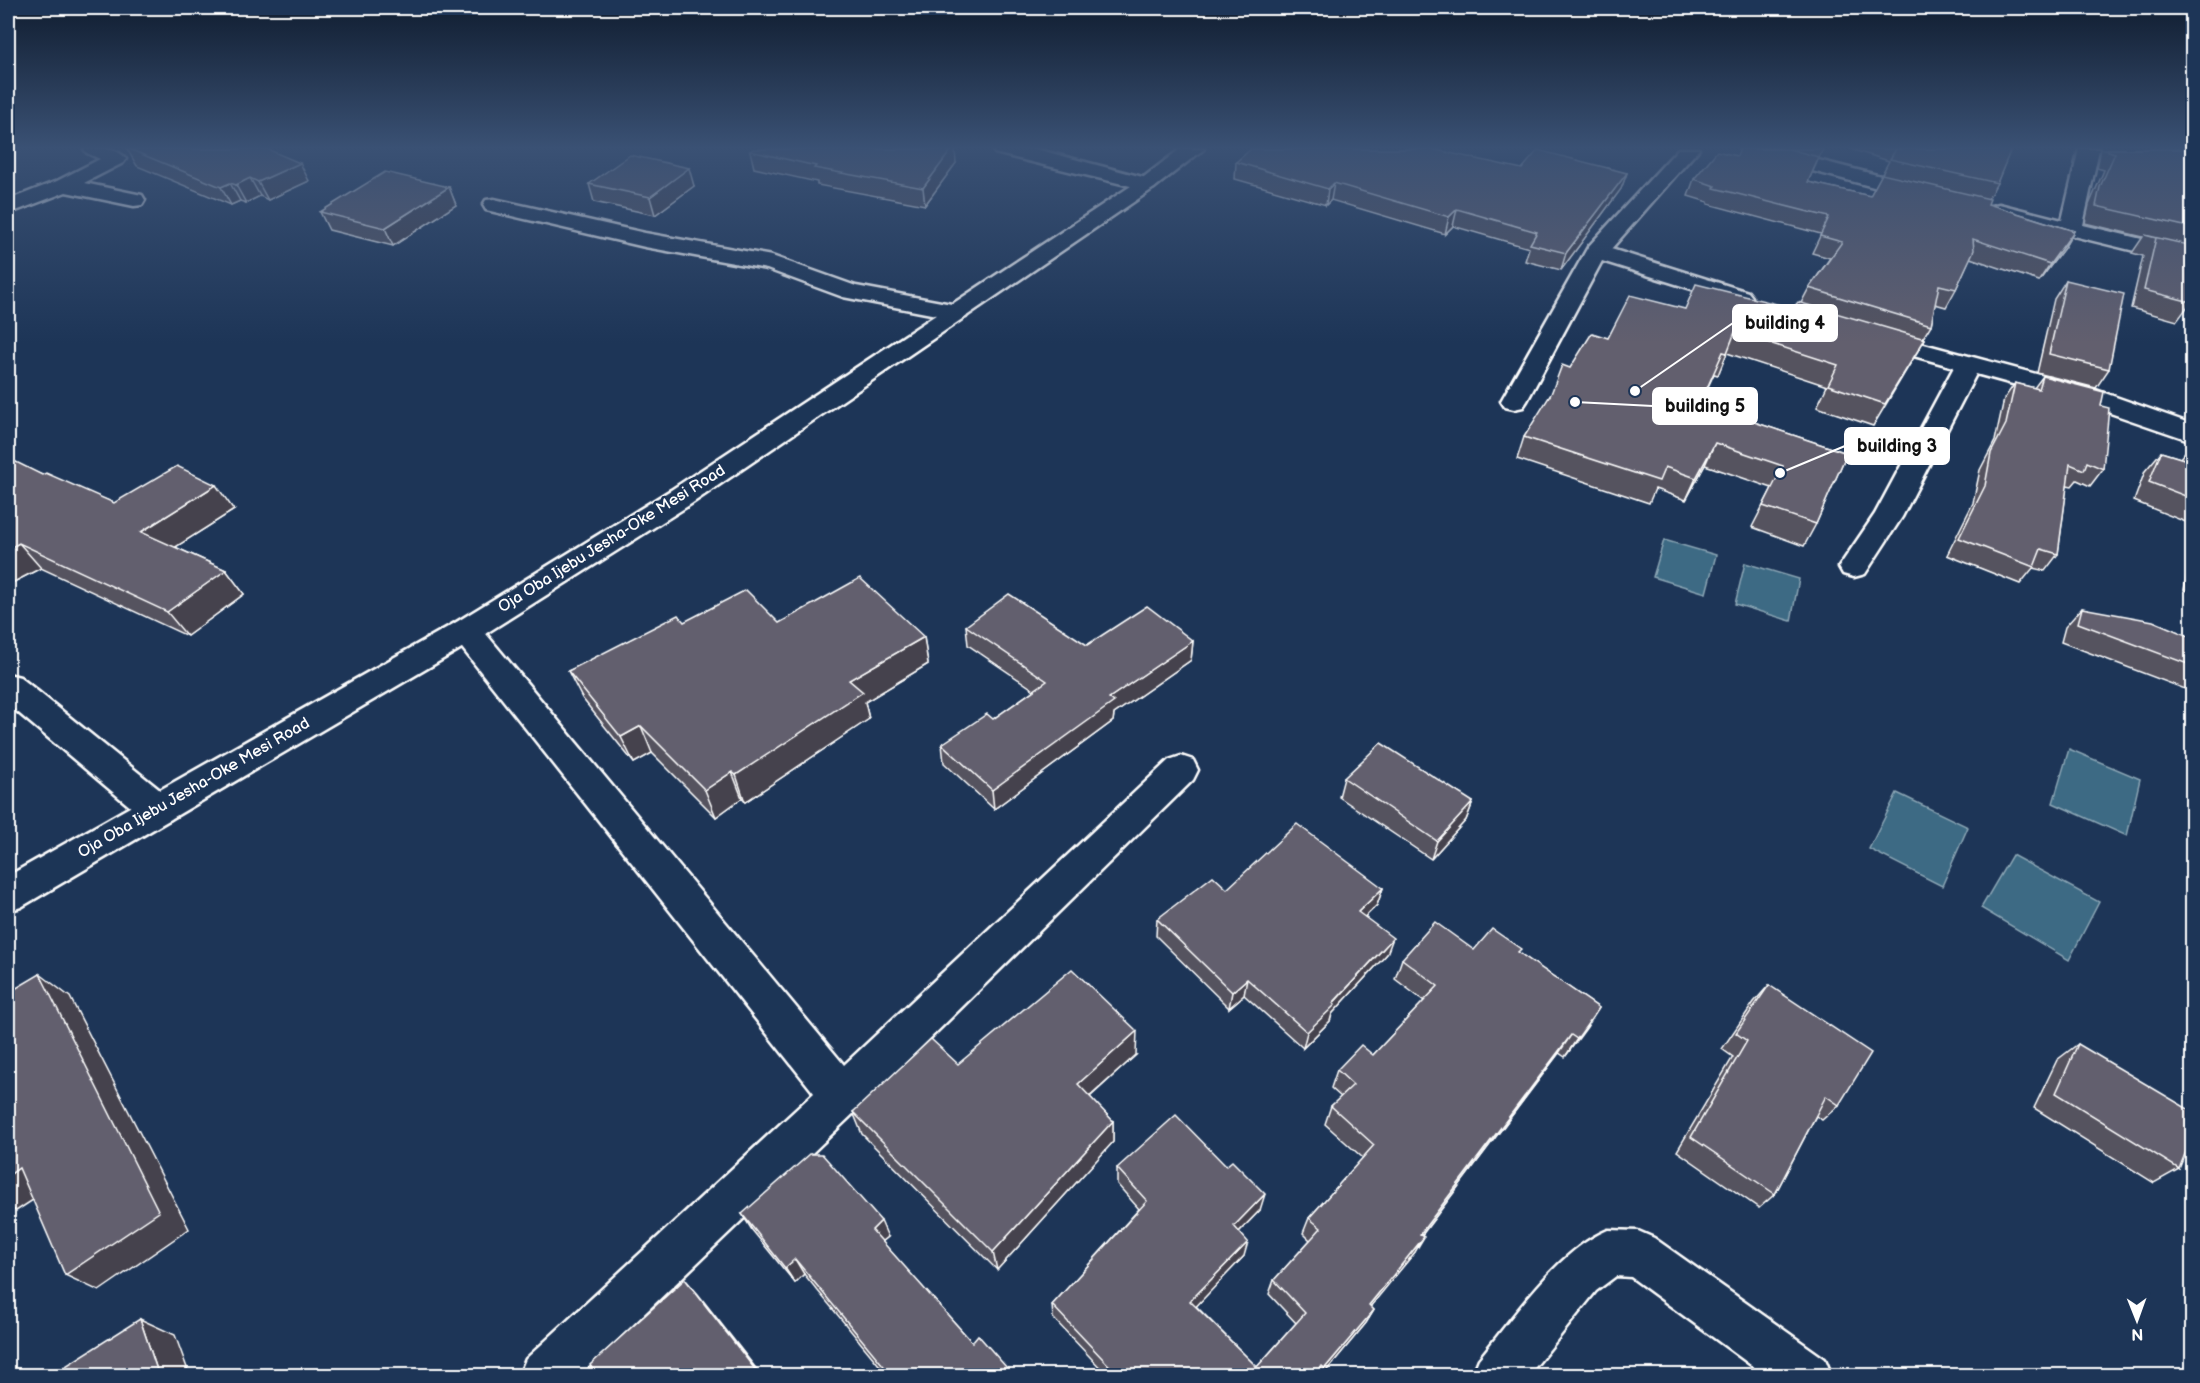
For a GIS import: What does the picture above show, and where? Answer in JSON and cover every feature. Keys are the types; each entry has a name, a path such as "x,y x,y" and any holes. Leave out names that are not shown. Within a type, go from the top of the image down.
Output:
{"street":[{"path":"531,214 645,240 772,263 851,292 957,312"},
{"name":"Oja Oba Ijebu Jesha-Oke Mesi Road","path":"8,895 466,631 681,497 1103,214"},
{"path":"1514,401 1596,252 1631,214"},
{"path":"2012,214 2193,258"},
{"path":"2071,227 2074,214"},
{"path":"1596,252 1765,305"},
{"path":"1851,331 2086,396 2193,433"},
{"path":"1854,567 1888,517 1968,365"},
{"path":"466,631 842,1095"},
{"path":"8,686 158,809"},
{"path":"543,1376 842,1095 1181,770"},
{"path":"1496,1376 1580,1275 1608,1253 1638,1254 1808,1376"}],"water":[{"path":"1664,540 1716,555 1706,593 1653,577"},
{"path":"1745,563 1799,579 1791,621 1735,604"},
{"path":"2069,749 2140,779 2127,836 2053,803"},
{"path":"1897,793 1968,827 1942,886 1869,849"},
{"path":"2012,855 2099,902 2069,960 1981,908"}],"building":[{"path":"326,214 408,214 385,228"},
{"path":"1437,214 1452,214 1449,217"},
{"path":"1473,214 1596,214 1566,253 1530,244 1537,232"},
{"path":"1815,214 2018,214 2074,231 2050,264 1973,239 1974,250 1956,289 1939,285 1931,325 1809,288 1842,242 1820,236 1829,217"},
{"path":"2129,214 2193,214 2193,228"},
{"path":"2145,235 2193,246 2191,302 2144,290 2156,238"},
{"path":"2066,280 2124,294 2109,369 2049,354"},
{"path":"1696,284 1793,308 1798,302 1925,339 1885,404 1828,385 1838,365 1735,332 1727,353 1723,352 1700,404 1847,453 1816,524 1763,506 1783,466 1715,443 1696,478 1665,467 1659,481 1524,437 1551,394 1562,365 1570,368 1592,333 1608,338 1630,295 1685,309"},
{"path":"2043,376 2104,392 2101,406 2109,408 2103,469 2087,462 2084,470 2070,464 2058,554 2041,549 2034,567 1959,538 1985,486 1991,453 2006,424 2015,383 2039,389"},
{"path":"2193,445 2193,499 2149,482 2161,452 2184,459"},
{"path":"10,459 42,475 46,473 114,503 177,466 216,485 141,532 226,570 167,612 19,543 8,549 8,461"},
{"path":"860,578 924,637 849,680 863,692 736,775 732,772 705,790 641,726 621,737 568,671 678,615 684,622 746,590 779,623"},
{"path":"1009,594 1087,645 1147,606 1193,641 1109,698 1114,702 992,790 942,744 987,714 993,719 1047,681 966,626"},
{"path":"2082,608 2153,621 2193,638 2193,666 2078,623"},
{"path":"1381,743 1473,802 1437,841 1344,778"},
{"path":"1297,824 1383,888 1358,912 1393,938 1333,1003 1335,1005 1307,1032 1247,979 1232,992 1157,919 1213,876 1227,889"},
{"path":"1435,922 1474,950 1492,929 1521,949 1518,952 1599,1008 1577,1039 1571,1035 1420,1234 1424,1237 1369,1305 1374,1310 1325,1368 1322,1366 1315,1376 1119,1376 1052,1305 1147,1201 1117,1168 1176,1115 1226,1166 1232,1161 1265,1194 1234,1226 1248,1242 1190,1301 1257,1367 1305,1313 1274,1280 1321,1228 1309,1218 1374,1145 1331,1106 1353,1085 1337,1070 1361,1045 1373,1055 1438,986 1402,959"},
{"path":"1072,969 1137,1031 1078,1084 1113,1121 993,1252 853,1112 931,1039 958,1064"},
{"path":"40,974 159,1212 65,1275 19,1168 8,1176 8,993"},
{"path":"1769,985 1871,1053 1839,1105 1826,1096 1775,1194 1691,1137 1747,1041 1736,1033"},
{"path":"2078,1044 2193,1112 2193,1134 2179,1169 2056,1093"},
{"path":"810,1154 822,1154 881,1221 872,1230 972,1342 978,1335 1014,1376 892,1376 795,1259 785,1268 742,1214"},
{"path":"685,1279 760,1376 597,1376 590,1365"},
{"path":"140,1319 159,1376 50,1376"}],"place":[{"name":"building 4","path":"1635,391"},
{"name":"building 5","path":"1575,402"},
{"name":"building 3","path":"1780,473"}]}
